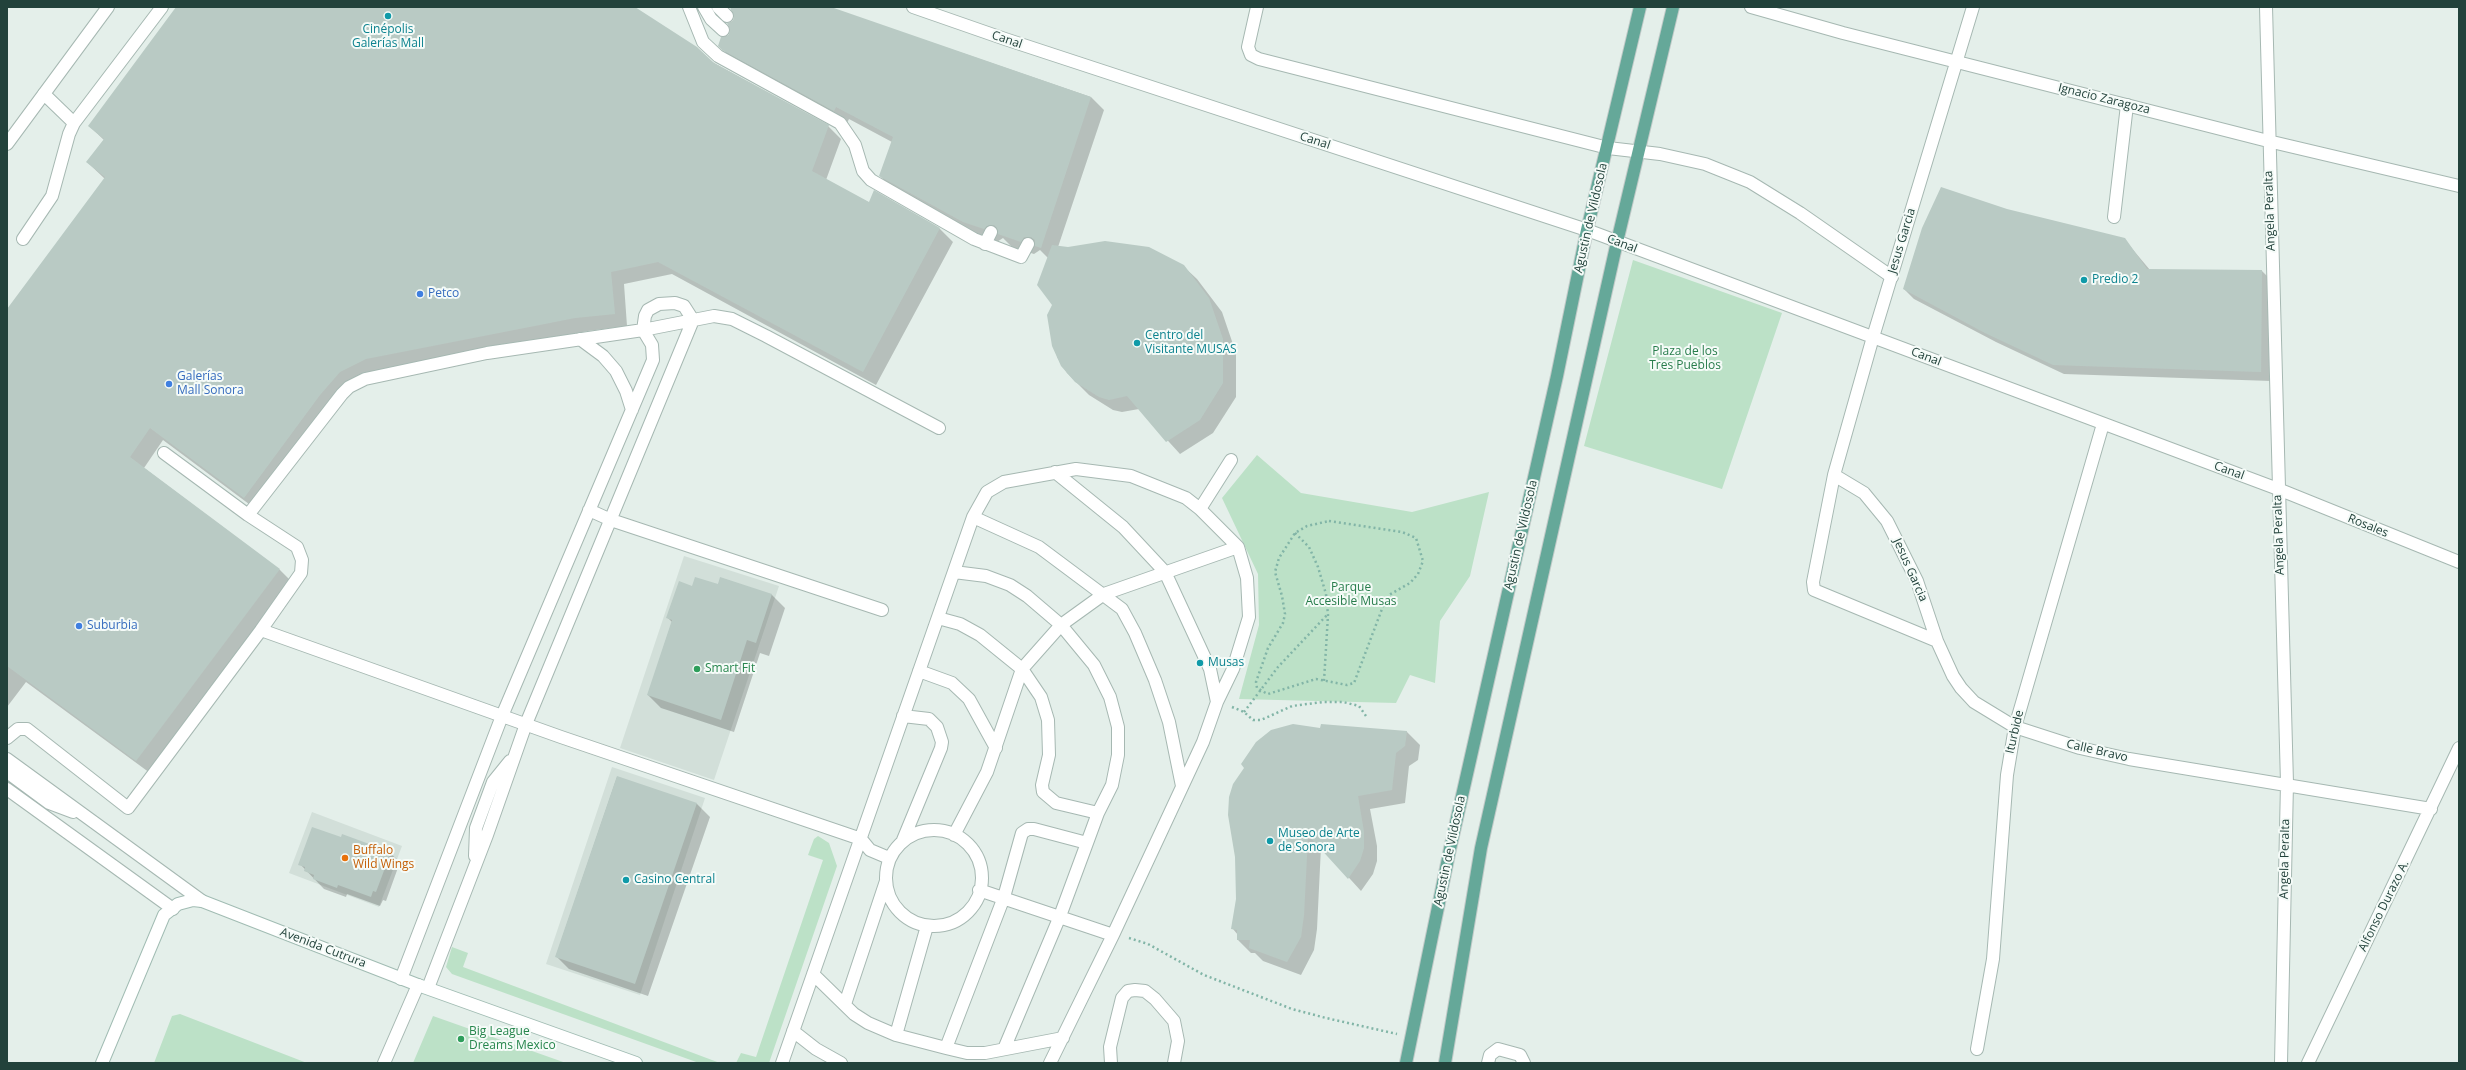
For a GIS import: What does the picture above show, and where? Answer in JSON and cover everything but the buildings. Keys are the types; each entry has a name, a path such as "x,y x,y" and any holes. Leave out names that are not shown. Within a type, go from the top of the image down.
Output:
{"main road":[{"name":"Agustin de Vildosola","path":"1406,1063 1450,849 1557,376 1587,230 1608,148 1640,7"},
{"path":"1445,1063 1481,848 1617,242 1673,7"}],"street":[{"path":"7,144 108,7"},
{"path":"23,239 52,196 68,134 162,7"},
{"path":"689,7 698,32 709,48 734,66 840,123 854,145 863,171 871,180 939,214 985,244 1021,257 1028,244"},
{"path":"704,7 711,19 723,30"},
{"path":"718,7 728,16"},
{"name":"Canal","path":"913,7 1005,39 1587,230 2278,489"},
{"path":"1257,7 1248,47 1251,55 1259,59 1608,148 1706,164 1750,182 1800,213 1892,277"},
{"name":"Ignacio Zaragoza","path":"1751,7 1843,33 2268,141 2459,186"},
{"name":"Jesus Garcia","path":"1937,641 1814,590 1813,582 1834,475 1873,337 1973,7"},
{"name":"Angela Peralta","path":"2266,7 2268,141 2287,783 2281,1063"},
{"path":"44,94 74,124"},
{"path":"2114,217 2127,105"},
{"path":"985,244 991,232"},
{"path":"401,979 502,716 653,360 652,346 643,330 648,310 667,302 684,306 693,320"},
{"path":"248,515 342,394 357,382 487,353 643,330 714,316 732,319 939,428"},
{"path":"384,1063 423,987 475,863 526,724 693,320"},
{"path":"580,339 603,356 616,371 626,391 632,410"},
{"name":"Iturbide","path":"1977,1049 1993,959 2008,775 2014,727 2104,424"},
{"path":"7,738 18,729 27,730 128,808 296,583 301,573 302,560 297,547 248,515 164,453"},
{"path":"1200,509 1231,460"},
{"path":"782,1063 973,517 987,492 994,487 1015,479 1076,469 1131,476 1186,498 1200,509 1238,547 1247,578 1249,617 1233,669 1217,702 1203,742 1052,1062"},
{"path":"1055,472 1123,527 1165,572 1210,669 1217,702"},
{"name":"Jesus Garcia","path":"1834,475 1864,493 1887,521 1917,581 1937,641"},
{"name":"Rosales","path":"2278,489 2459,562"},
{"path":"589,510 611,520 882,610"},
{"path":"973,517 1039,547 1104,594 1122,609 1135,633 1155,680 1169,722 1182,786"},
{"path":"954,835 987,772 1022,669 1061,625 1104,594 1238,547"},
{"path":"954,572 986,576 1010,585 1061,625 1094,665 1110,697 1118,727 1118,755 1112,785 1098,813 1060,916 1004,1049"},
{"path":"938,618 960,624 980,634 1022,669 1041,697 1048,720 1049,755 1042,786 1043,792 1056,803 1098,813"},
{"path":"261,630 502,716 861,839 870,850 889,858"},
{"name":"Calle Bravo","path":"1937,641 1953,676 1961,688 1974,702 2014,727 2080,748 2128,758 2287,783 2430,809"},
{"path":"919,670 952,683 969,699 996,748"},
{"path":"845,1004 886,881 889,858 903,840 941,748 942,742 934,723 929,720 903,716"},
{"name":"Alfonso Durazo A.","path":"2308,1063 2459,748"},
{"path":"7,759 202,901"},
{"path":"7,772 49,803 88,818"},
{"path":"7,789 173,910"},
{"path":"946,1048 1004,897 1022,833 1028,829 1087,843"},
{"path":"886,881 890,896 902,914 913,921 927,926 944,925 963,917 974,905 979,890 982,870 976,855 967,842 942,831 923,832 903,840"},
{"path":"979,890 1004,897 1113,935"},
{"name":"Avenida Cutrura","path":"102,1063 164,915 185,901 202,901 401,979 636,1063"},
{"path":"896,1035 927,926"},
{"path":"813,974 854,1014 896,1035 946,1048 967,1053 1004,1049 1063,1038"},
{"path":"1111,1063 1110,1046 1122,998 1128,991 1135,990 1145,991 1155,999 1174,1021 1178,1042 1174,1063"},
{"path":"793,1031 816,1049 841,1063"},
{"path":"1488,1063 1490,1055 1498,1049 1520,1055 1524,1063"}],"path":[{"path":"1329,522 1402,532 1416,538 1423,561 1418,574 1410,583 1389,594 1385,601 1354,683 1347,686 1316,679 1268,694 1260,690 1256,682 1268,648 1283,623 1285,614 1282,596 1275,572 1279,558 1295,533 1307,526 1329,522"},
{"path":"1295,533 1309,547 1318,567 1326,594 1328,615 1324,681"},
{"path":"1244,712 1278,667 1328,615"},
{"path":"1217,702 1244,712 1253,720 1261,720 1292,706 1323,702 1343,702 1359,706 1366,716"},
{"path":"1113,935 1148,944 1204,975 1292,1009 1412,1037"}],"shaded area":[{"path":"684,556 779,586 714,780 620,748"},
{"name":"Casino Central","path":"612,767 705,798 640,995 546,964"},
{"name":"Buffalo Wild Wings","path":"312,812 402,846 379,907 289,873"}],"green space":[{"name":"Plaza de los Tres Pueblos","path":"1633,260 1782,313 1722,489 1584,446"},
{"name":"Parque Accesible Musas","path":"1257,455 1301,493 1412,512 1489,492 1470,576 1440,621 1435,683 1410,675 1396,703 1239,699 1259,625 1258,574 1222,498"},
{"path":"818,836 829,843 837,866 769,1063 736,1063 741,1053 756,1057 823,860 808,855 814,839"},
{"path":"452,947 468,953 463,967 720,1063 699,1063 452,974 446,967"},
{"path":"180,1014 307,1063 154,1063 172,1016"},
{"name":"Big League Dreams Mexico","path":"433,1016 566,1063 413,1063"}],"place":[{"name":"Cinépolis Galerías Mall","path":"388,16"},
{"name":"Predio 2","path":"2084,280"},
{"name":"Petco","path":"420,294"},
{"name":"Centro del Visitante MUSAS","path":"1137,343"},
{"name":"Galerías Mall Sonora","path":"169,384"},
{"name":"Suburbia","path":"79,626"},
{"name":"Musas","path":"1200,663"},
{"name":"Smart Fit","path":"697,669"},
{"name":"Museo de Arte de Sonora","path":"1270,841"},
{"name":"Buffalo Wild Wings","path":"345,858"},
{"name":"Casino Central","path":"626,880"},
{"name":"Big League Dreams Mexico","path":"461,1039"}]}
